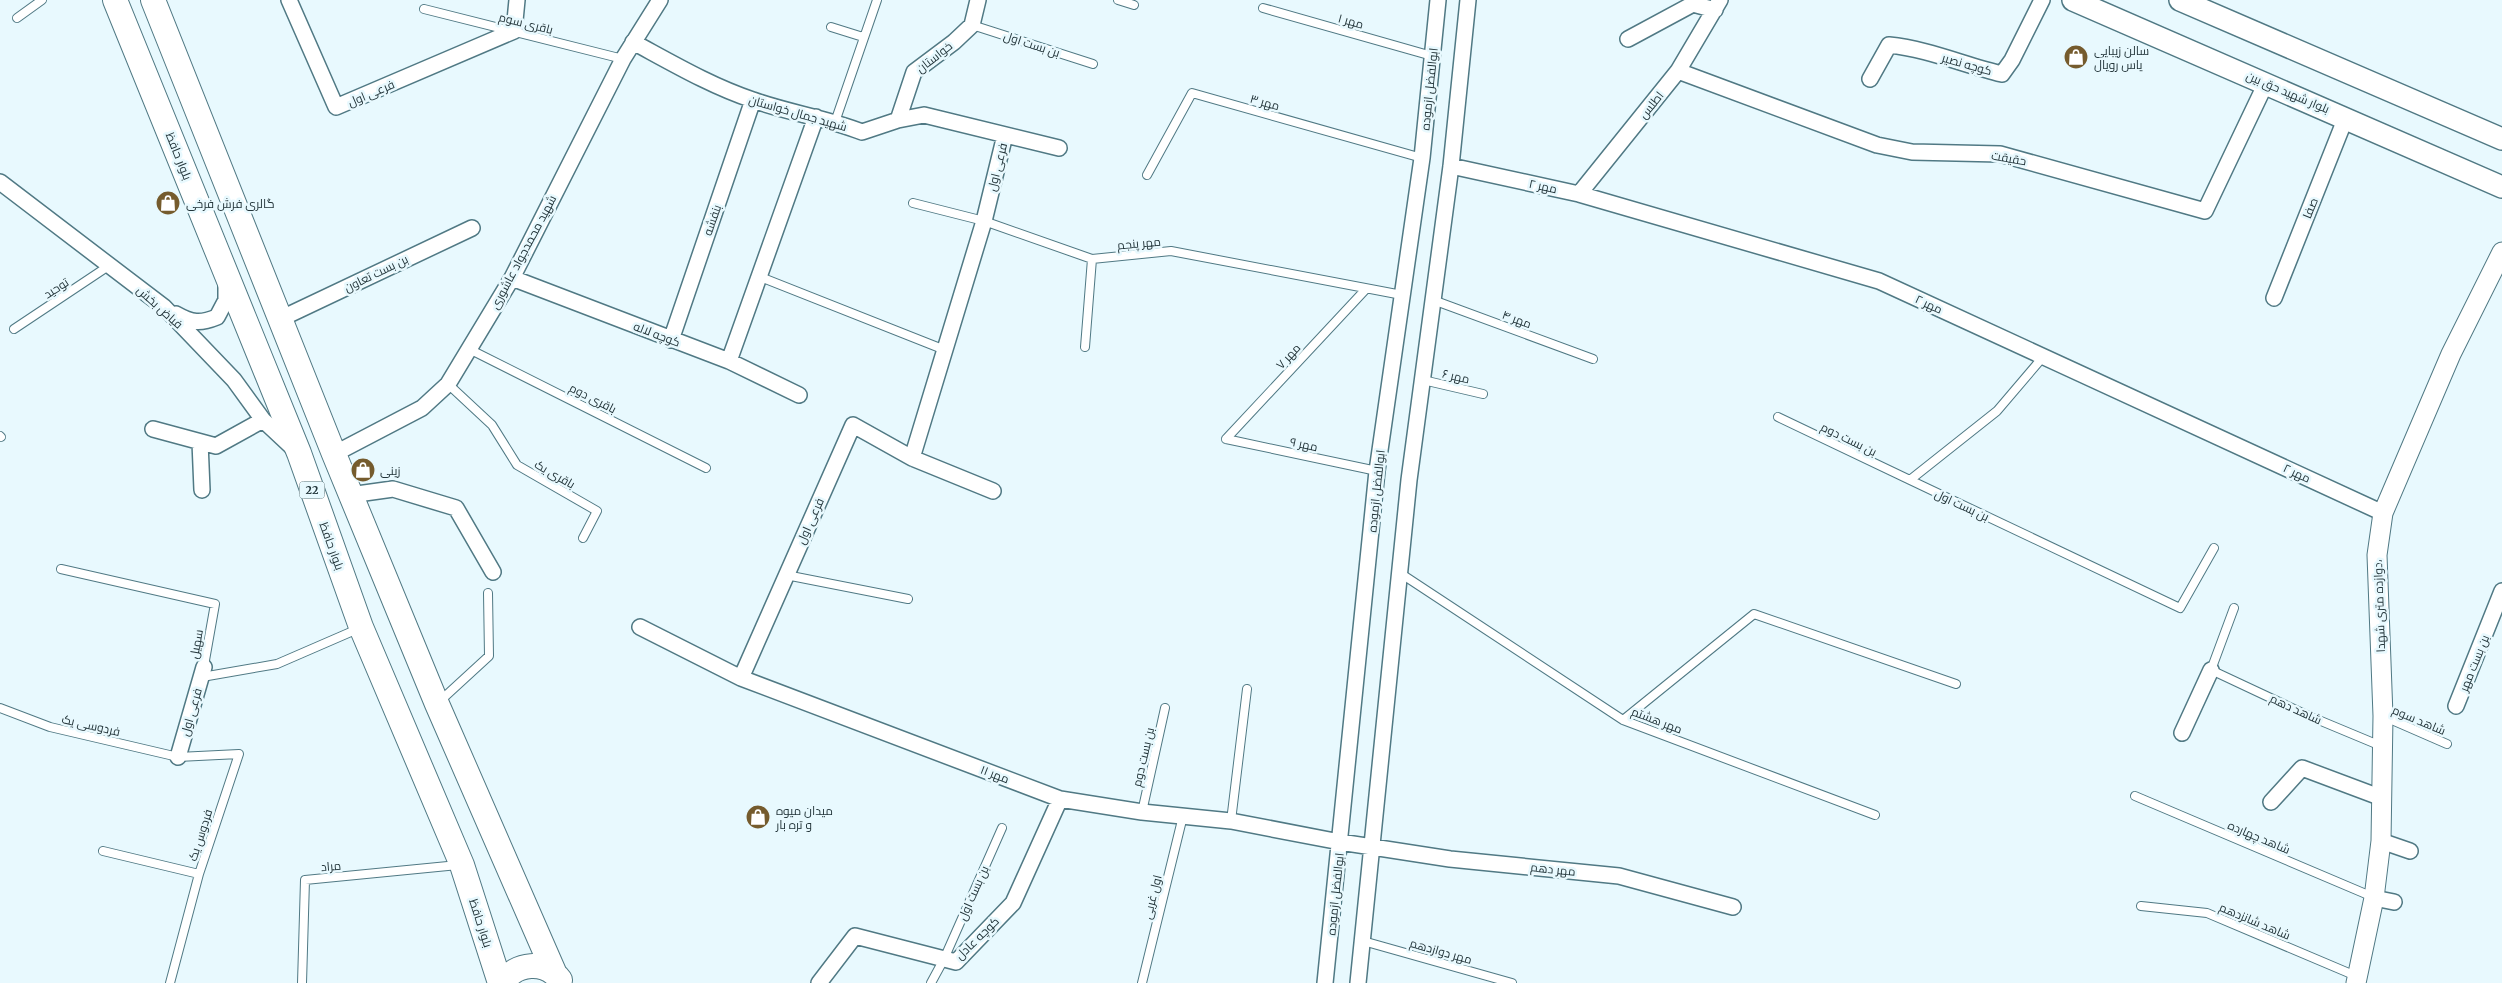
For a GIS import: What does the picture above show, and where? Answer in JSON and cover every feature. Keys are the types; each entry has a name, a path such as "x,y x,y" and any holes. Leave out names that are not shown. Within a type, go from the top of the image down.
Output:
{"main road":[{"name":"بلوار حافظ","path":"115,0 298,453 362,627 462,865 501,983"},
{"name":"22","path":"152,0 350,495 436,704 558,977"},
{"name":"بلوار شهید حق بین","path":"2073,0 2346,117 2502,187"},
{"path":"2180,0 2502,139"},
{"path":"487,983 490,952"},
{"name":"22","path":"501,983 506,977 525,968 544,966 558,977"}],"street":[{"name":"فرعی اول","path":"289,0 336,107 514,31"},
{"path":"514,31 517,0"},
{"name":"شهید محمدجواد عاشوری","path":"334,454 422,408 448,384 512,278 622,60 660,0"},
{"path":"972,25 978,0"},
{"name":"ابوالفضل ازموده","path":"1325,983 1377,471 1422,158 1438,0"},
{"path":"1358,983 1408,480 1451,166 1468,0"},
{"name":"کوچه نصیر","path":"1870,79 1889,45 1910,47 1972,67 2002,74 2012,60 2042,0"},
{"name":"اطلس","path":"1579,194 1678,72 1718,5 1693,2 1628,39"},
{"name":"خواستان","path":"898,120 914,72 954,42 972,25"},
{"name":"شهید جمال خواستان","path":"633,42 708,82 753,100 835,122 862,132 898,120 924,115 1059,148"},
{"name":"حقیقت","path":"1678,72 1877,144 1912,152 2000,154 2205,211 2266,83"},
{"name":"بنفشه","path":"671,340 753,100"},
{"path":"729,361 816,117"},
{"name":"صفا","path":"2274,298 2346,117"},
{"name":"فرعی اول","path":"912,458 984,221 1005,135"},
{"name":"مهر ۲","path":"1451,166 1579,194 1879,281 2383,513"},
{"name":"فیاض بخش","path":"0,182 164,307 234,380 264,420 298,453"},
{"name":"بن‌ بست تعاون","path":"280,319 472,228"},
{"name":"دوازده متری شهدا،","path":"2356,980 2374,898 2381,841 2381,746 2383,716 2377,555 2383,513 2450,354 2502,252"},
{"path":"164,307 190,322 204,322 217,317 226,300 225,270"},
{"name":"کوچه لاله","path":"512,278 729,361 799,395"},
{"path":"153,429 216,446 264,420"},
{"name":"فرعی اول","path":"741,678 853,425 912,458 993,491"},
{"path":"200,442 202,490"},
{"path":"350,495 393,489 456,508 493,572"},
{"name":"بن بست مهر","path":"2456,706 2502,591"},
{"name":"مهر ۱۱","path":"640,627 741,678 1060,799 1142,812 1231,821 1340,842 1371,846"},
{"name":"فرعی اول","path":"178,756 204,667"},
{"path":"2182,733 2211,670"},
{"path":"2271,802 2302,768 2382,798"},
{"name":"کوچه عادل","path":"819,983 855,936 956,962 1012,903 1060,799"},
{"path":"2381,841 2410,851"},
{"name":"مهر دهم","path":"1371,846 1450,859 1619,876 1733,906"},
{"path":"2374,898 2394,902"}],"lane":[{"path":"18,18 42,0"},
{"path":"835,122 877,0"},
{"path":"1118,0 1134,6"},
{"name":"مهر ۱","path":"1263,8 1432,56"},
{"name":"باقری سوم","path":"424,9 622,60"},
{"name":"بن بست اول","path":"972,25 1093,64"},
{"path":"831,27 863,37"},
{"name":"مهر ۳","path":"1146,175 1192,94 1422,158"},
{"name":"مهر پنجم","path":"913,203 984,221 1092,259 1171,251 1402,295"},
{"path":"1085,346 1092,259"},
{"name":"توحید","path":"14,329 110,265"},
{"path":"758,276 945,350"},
{"name":"مهر ۷","path":"1226,439 1366,289"},
{"name":"مهر ۴","path":"1433,300 1593,359"},
{"name":"باقری دوم","path":"469,349 706,468"},
{"path":"1910,480 1997,411 2043,356"},
{"name":"مهر ۶","path":"1423,380 1483,394"},
{"name":"باقری یک","path":"448,384 492,425 517,466 597,511 583,538"},
{"name":"بن بست دوم","path":"1778,417 1910,480"},
{"name":"مهر ۹","path":"1226,439 1377,471"},
{"name":"بن بست اول","path":"1910,480 2180,608 2214,548"},
{"name":"سهیل","path":"61,569 214,604 202,677 277,664 362,627"},
{"name":"مهر هشتم","path":"1400,574 1624,720 1875,815"},
{"path":"786,575 908,599"},
{"path":"436,704 489,656 488,593"},
{"path":"2211,670 2234,608"},
{"path":"1624,720 1754,614 1956,684"},
{"name":"شاهد دهم","path":"2211,670 2309,716 2381,746"},
{"path":"1231,821 1247,689"},
{"name":"فردوسی یک","path":"0,708 50,727 178,756"},
{"name":"بن بست دوم","path":"1142,812 1165,708"},
{"name":"شاهد سوم","path":"2383,716 2447,744"},
{"name":"فردوس یک","path":"170,983 199,874 239,754 178,756"},
{"name":"شاهد چهارده","path":"2134,796 2374,898"},
{"name":"اول غربی","path":"1142,983 1183,816"},
{"name":"بن بست اول","path":"944,959 1002,828"},
{"path":"103,851 199,874"},
{"name":"مراد","path":"302,983 305,880 462,865"},
{"name":"شاهد شانزدهم","path":"2141,906 2207,913 2356,980"},
{"name":"مهر دوازدهم","path":"1363,941 1512,983"},
{"path":"931,983 944,959"}],"place":[{"name":"سالن زیبایی یاس رویال","path":"2076,57"},
{"name":"گالری فرش فرخی","path":"168,203"},
{"name":"زینی","path":"363,470"},
{"name":"میدان میوه و تره بار","path":"758,817"}]}
